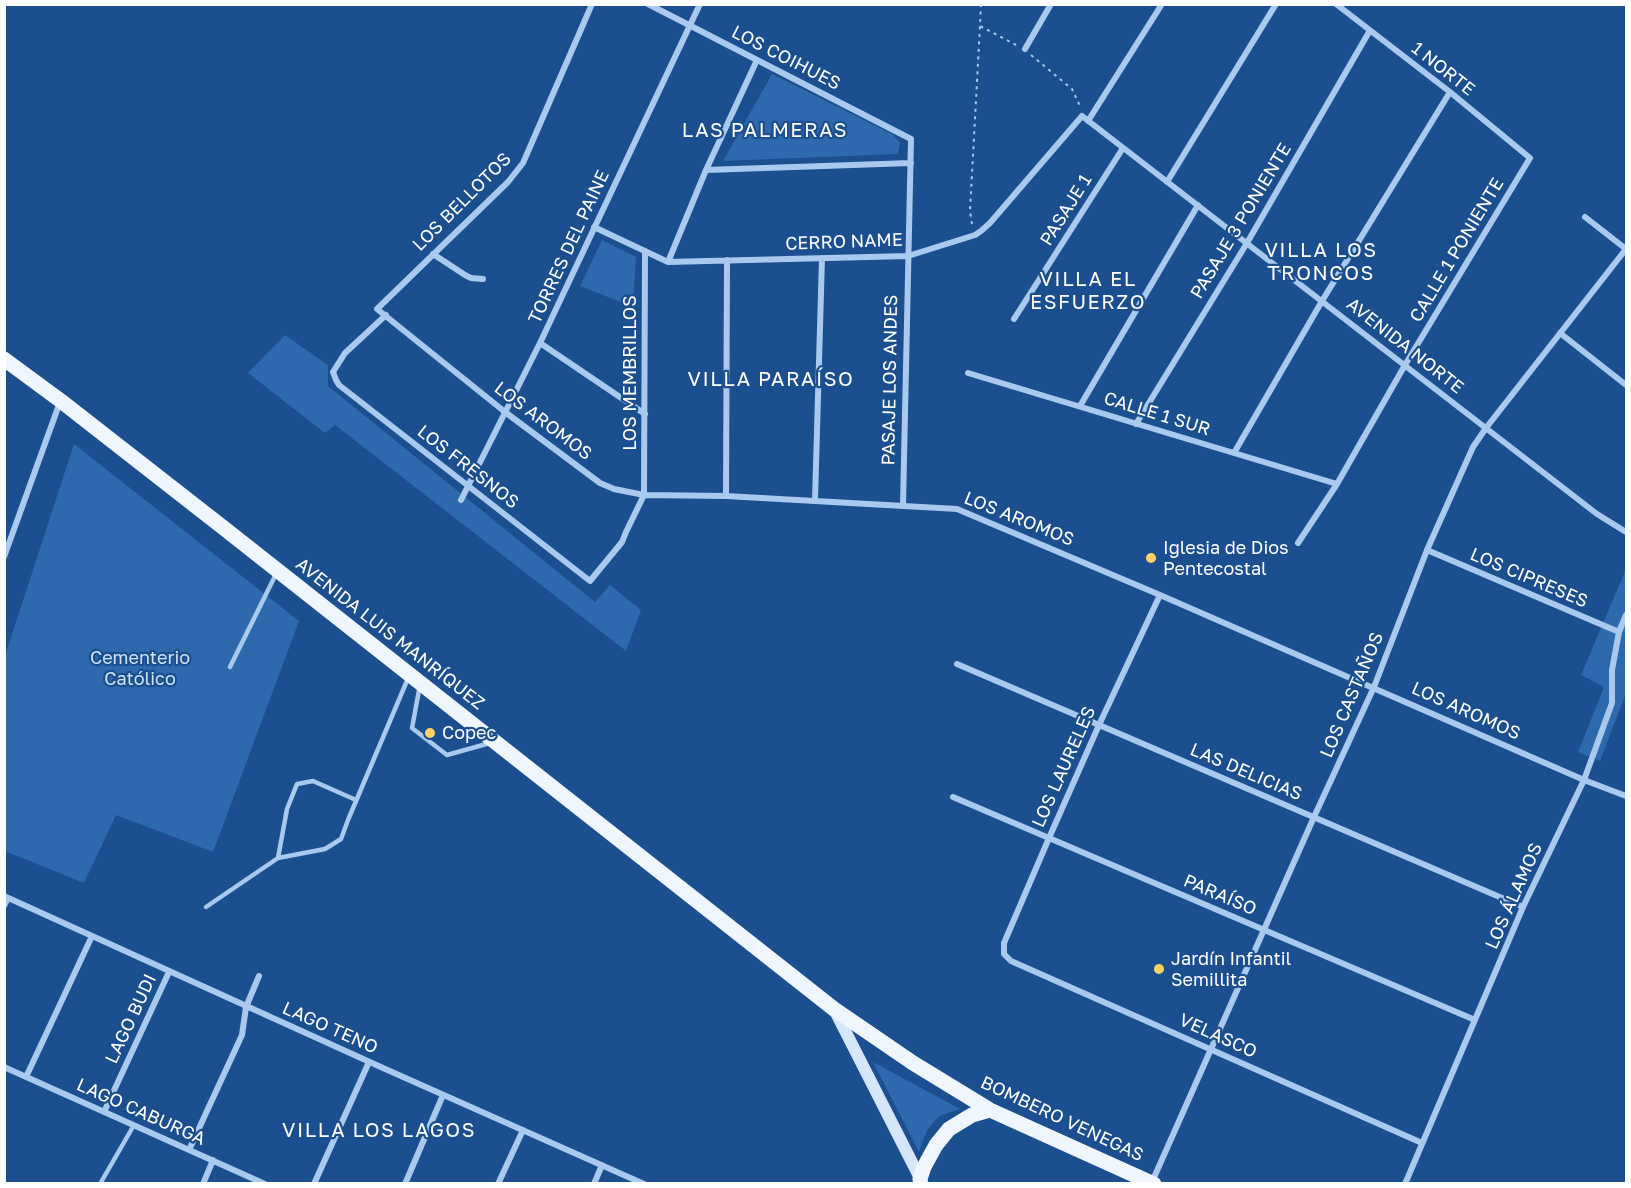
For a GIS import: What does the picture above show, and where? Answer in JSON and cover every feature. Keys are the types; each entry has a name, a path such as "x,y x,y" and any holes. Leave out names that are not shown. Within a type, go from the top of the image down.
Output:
{"main road":[{"name":"AVENIDA LUIS MANRÍQUEZ","path":"4,359 278,570 834,1009"},
{"name":"BOMBERO VENEGAS","path":"834,1009 913,1063 990,1110 1153,1183"},
{"path":"834,1009 921,1181"},
{"path":"921,1181 924,1167 936,1145 949,1129 972,1115 990,1110"}],"street":[{"name":"LOS BELLOTOS","path":"377,309 508,182 523,164 592,4"},
{"name":"LOS COIHUES","path":"648,4 911,139"},
{"name":"TORRES DEL PAINE","path":"460,500 540,343 700,4"},
{"path":"1025,49 1051,4"},
{"path":"1088,121 1162,4"},
{"path":"1167,182 1276,4"},
{"name":"1 NORTE","path":"1336,4 1369,32 1450,92 1530,158"},
{"name":"PASAJE 3 PONIENTE","path":"1136,424 1247,243 1369,32"},
{"path":"668,262 706,170 757,60"},
{"path":"1234,453 1322,301 1450,92"},
{"name":"AVENIDA NORTE","path":"1082,116 1597,514 1626,532"},
{"name":"CERRO NAME","path":"594,227 668,262 908,256 975,235 990,223 1082,116"},
{"name":"PASAJE LOS ANDES","path":"903,505 911,139"},
{"name":"PASAJE 1","path":"1014,319 1123,148"},
{"name":"CALLE 1 PONIENTE","path":"1298,543 1337,484 1405,365 1530,158"},
{"path":"706,170 911,163"},
{"path":"1080,406 1198,206"},
{"path":"1585,216 1626,249"},
{"name":"LOS CASTAÑOS","path":"1153,1183 1314,817 1374,687 1427,550 1473,447 1626,249"},
{"name":"LOS MEMBRILLOS","path":"644,495 645,250"},
{"path":"434,254 465,275 483,279"},
{"path":"815,500 822,258"},
{"path":"726,496 727,260"},
{"name":"LOS AROMOS","path":"377,309 505,412 600,483 614,489 644,495 726,496 957,509 1374,687 1584,780 1626,796"},
{"name":"LOS FRESNOS","path":"386,315 345,353 333,372 339,385 590,580 622,542 644,495"},
{"path":"1560,333 1626,385"},
{"path":"540,343 645,414"},
{"name":"CALLE 1 SUR","path":"968,373 1337,484"},
{"path":"4,557 61,401"},
{"name":"LOS CIPRESES","path":"1427,550 1619,632"},
{"name":"LOS LAURELES","path":"1004,954 1004,943 1049,838 1160,595"},
{"name":"LOS ÁLAMOS","path":"1405,1184 1523,907 1584,780 1612,703 1612,670 1619,632 1626,615"},
{"name":"LAS DELICIAS","path":"957,664 1523,907"},
{"name":"PARAÍSO","path":"953,797 1475,1020"},
{"path":"4,906 6,897"},
{"name":"LAGO TENO","path":"6,897 246,1007 644,1184"},
{"path":"26,1077 92,936"},
{"name":"VELASCO","path":"1004,954 1011,961 1422,1143"},
{"name":"LAGO BUDI","path":"104,1112 169,972"},
{"path":"189,1150 242,1035 246,1007 259,976"},
{"path":"314,1184 369,1062"},
{"name":"LAGO CABURGA","path":"4,1067 265,1184"},
{"path":"405,1184 443,1095"},
{"path":"498,1184 522,1130"},
{"path":"203,1184 213,1160"},
{"path":"594,1184 602,1165"}],"lane":[{"path":"230,667 278,570"},
{"path":"415,678 412,728 447,756 495,742"},
{"path":"206,907 278,858 325,849 341,838 356,800 415,678"},
{"path":"278,858 287,808 297,784 313,781 356,800"},
{"path":"100,1184 134,1125"}],"path":[{"path":"975,235 970,211 980,26"}],"green space":[{"path":"772,74 892,134 900,143 898,154 723,161"},
{"path":"602,240 636,257 633,307 580,286"},
{"path":"285,335 328,365 328,386 595,602 610,585 641,610 626,651 335,425 325,433 248,373"},
{"name":"Cementerio Católico","path":"74,444 299,621 213,852 116,815 84,883 5,851 5,656"},
{"path":"1626,569 1626,696 1600,761 1578,752 1604,687 1581,675"},
{"path":"873,1062 960,1109 939,1116 927,1130 919,1152"}],"place":[{"name":"Iglesia de Dios Pentecostal","path":"1151,558"},
{"name":"Copec","path":"430,733"},
{"name":"Jardín Infantil Semillita","path":"1159,969"}],"district":[{"name":"LAS PALMERAS","path":"765,131"},
{"name":"VILLA LOS TRONCOS","path":"1321,262"},
{"name":"VILLA EL ESFUERZO","path":"1088,292"},
{"name":"VILLA PARAÍSO","path":"771,380"},
{"name":"VILLA LOS LAGOS","path":"379,1131"}]}
